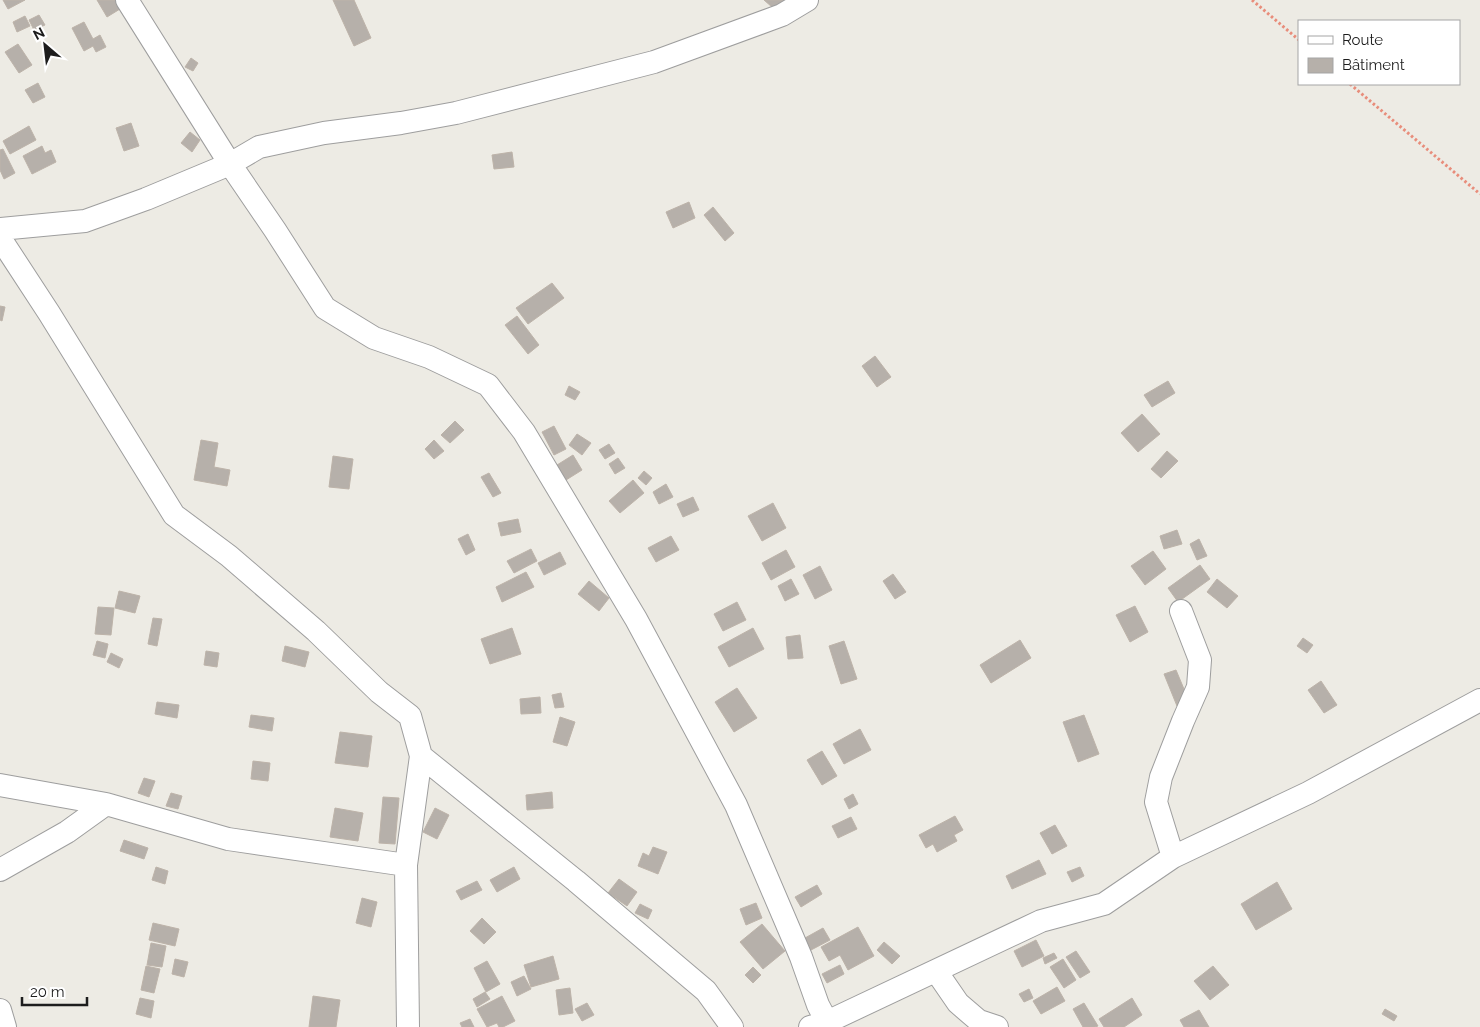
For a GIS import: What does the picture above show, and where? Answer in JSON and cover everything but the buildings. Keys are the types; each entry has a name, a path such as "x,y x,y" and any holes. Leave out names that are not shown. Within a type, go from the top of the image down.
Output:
{"street":[{"path":"127,0 230,164 325,308 374,338 429,357 488,385 524,432 636,619 736,805 801,957 818,1005 821,1025 1041,921 1104,904 1173,857 1308,793 1480,700"},
{"path":"0,229 85,221 146,199 230,164 259,147 324,133 401,123 456,113 654,62 782,15 807,0"},
{"path":"0,238 49,313 174,515 236,562 316,631 379,692 410,716 421,756 406,865 408,1027"},
{"path":"1173,857 1156,802 1161,778 1198,688 1200,660 1181,611"},
{"path":"421,756 576,881 706,991 732,1027"},
{"path":"0,785 106,804 228,839 406,865"},
{"path":"0,870 67,832 106,804"},
{"path":"936,971 958,1003 979,1021 997,1027"},
{"path":"0,1010 6,1027"}],"path":[{"path":"1252,0 1298,39"},
{"path":"1351,85 1480,194"}]}
